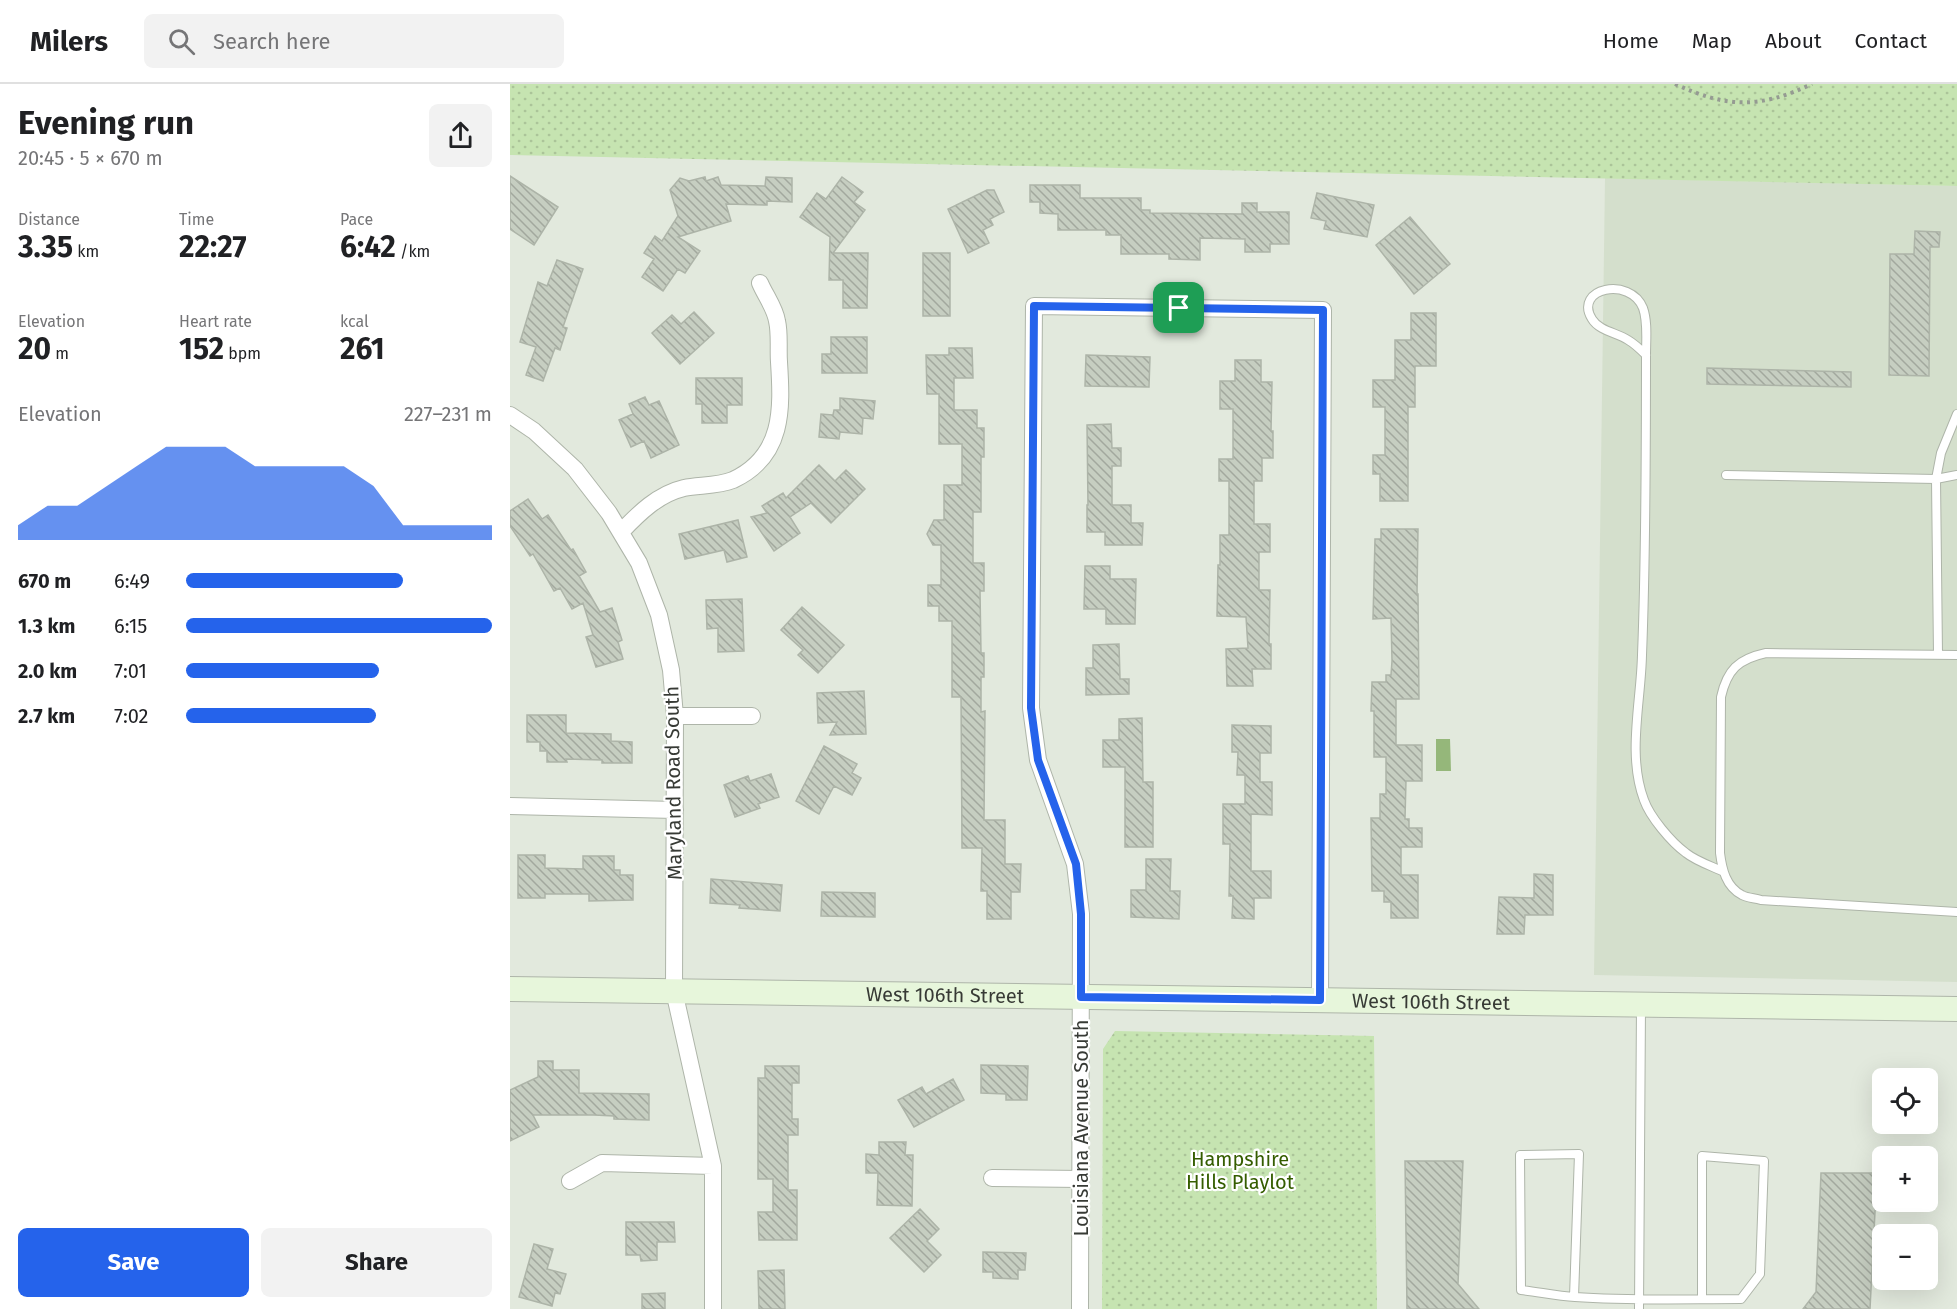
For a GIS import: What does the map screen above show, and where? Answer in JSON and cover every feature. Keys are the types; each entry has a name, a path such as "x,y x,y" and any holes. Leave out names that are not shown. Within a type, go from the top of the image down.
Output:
{"street":[{"path":"621,532 639,513 659,499 681,489 732,480 752,468 768,450 778,429 781,394 777,320 760,284"},
{"name":"Louisiana Avenue South","path":"1080,1309 1081,914 1076,864 1038,760 1031,708 1034,306 1323,310 1320,1000"},
{"name":"Maryland Road South","path":"510,415 534,431 575,469 609,513 639,562 659,615 671,670 675,716 674,991 713,1166 713,1309"},
{"path":"675,716 752,716"},
{"path":"510,806 675,810"},
{"name":"West 106th Street","path":"510,989 1957,1009"},
{"path":"570,1181 602,1163 713,1166"},
{"path":"992,1178 1081,1179"}],"lane":[{"path":"1646,355 1630,340 1604,329 1591,319 1589,303 1597,292 1616,288 1626,292 1636,298 1643,308 1644,317 1646,355 1645,532 1642,657 1636,749 1638,777 1644,801 1661,828 1686,854 1722,872"},
{"path":"1938,654 1936,479 1941,453 1957,414"},
{"path":"1726,475 1936,479 1957,476"},
{"path":"1957,655 1766,653 1750,656 1734,667 1725,680 1721,697 1720,853 1722,872 1731,885 1742,895 1761,900 1957,912"},
{"path":"1640,1309 1641,1005"},
{"path":"1574,1297 1579,1154 1520,1155 1521,1290 1574,1297 1640,1299 1702,1299 1741,1299 1760,1274 1764,1161 1702,1156 1702,1299"}],"path":[{"path":"1675,84 1718,101 1738,104 1755,102 1812,84"}],"shaded area":[{"path":"1605,178 1957,186 1957,982 1594,975"},
{"path":"1436,739 1450,739 1451,771 1436,771"}],"green space":[{"path":"510,84 1957,84 1957,186 510,155"},
{"name":"Hampshire Hills Playlot","path":"1115,1031 1374,1036 1377,1309 1102,1309 1103,1049"}],"building":[{"path":"510,176 558,207 534,245 510,229"},
{"path":"705,177 706,181 718,177 721,185 765,186 766,177 792,178 792,202 767,201 767,205 726,204 731,221 678,237 700,251 685,273 678,269 663,291 642,277 654,259 644,253 655,236 662,241 678,216 670,190 680,178 689,181"},
{"path":"842,177 863,192 854,202 865,210 833,253 868,253 867,308 843,308 843,280 829,280 830,237 800,217 817,193 826,199"},
{"path":"1030,185 1080,185 1080,198 1141,198 1141,210 1150,210 1150,213 1242,214 1242,203 1257,203 1257,212 1289,212 1289,244 1270,244 1270,252 1245,252 1245,239 1200,238 1200,260 1169,259 1169,254 1121,254 1121,235 1106,235 1106,230 1058,230 1058,214 1040,213 1040,202 1030,202"},
{"path":"987,190 994,190 1004,212 990,219 993,225 983,230 989,243 968,253 948,209"},
{"path":"1317,193 1374,205 1367,237 1324,229 1326,221 1311,218"},
{"path":"1410,217 1450,264 1414,294 1376,245"},
{"path":"1915,231 1940,232 1939,247 1930,247 1929,376 1889,375 1890,254 1914,254"},
{"path":"923,253 950,253 950,316 923,316"},
{"path":"557,260 583,269 563,327 567,328 560,350 555,348 543,381 526,375 536,347 520,342 538,282 547,286"},
{"path":"694,312 714,333 680,364 652,333 672,315 681,324"},
{"path":"1411,313 1436,313 1436,366 1415,366 1415,407 1408,407 1408,501 1380,501 1380,474 1373,474 1373,455 1385,455 1385,407 1373,407 1373,380 1395,380 1395,340 1411,340"},
{"path":"831,337 867,337 867,373 822,373 822,354 831,354"},
{"path":"949,348 972,348 973,378 954,378 954,410 977,410 977,428 984,428 984,457 981,457 981,512 973,512 973,563 984,563 984,591 980,591 981,653 984,653 981,712 985,711 984,820 1005,820 1005,864 1021,864 1020,892 1011,892 1011,919 987,919 987,891 981,891 982,848 962,848 961,697 952,697 952,621 939,621 939,606 928,606 928,585 941,585 941,545 933,545 927,534 934,520 944,520 944,485 962,485 962,444 939,444 939,394 927,394 926,355 949,355"},
{"path":"1086,355 1150,357 1149,387 1085,386"},
{"path":"1235,360 1261,360 1261,382 1272,382 1273,458 1262,458 1262,481 1254,481 1254,524 1270,524 1270,552 1259,552 1259,590 1270,590 1271,669 1252,669 1253,686 1227,686 1226,649 1248,648 1246,617 1217,616 1220,535 1229,535 1229,481 1219,481 1219,459 1233,459 1233,409 1220,409 1220,381 1235,381"},
{"path":"1707,368 1851,372 1851,387 1707,384"},
{"path":"696,378 742,378 742,405 727,405 727,423 702,423 702,404 696,404"},
{"path":"645,397 649,405 659,401 679,445 651,458 644,441 631,447 619,420 633,414 629,404"},
{"path":"840,398 875,401 873,419 863,418 862,434 840,432 839,439 819,437 821,414 833,415 834,410 840,410"},
{"path":"1111,424 1112,448 1121,448 1121,466 1112,466 1112,505 1131,505 1131,523 1143,523 1142,545 1105,545 1105,532 1087,532 1087,425"},
{"path":"819,465 835,481 846,470 865,489 831,523 811,503 790,517 800,533 774,551 751,517 767,513 762,506 783,493 786,498"},
{"path":"528,499 542,519 548,515 571,550 573,549 586,572 579,576 600,612 612,608 622,640 618,642 623,659 596,667 586,637 593,635 583,603 572,609 560,588 554,591 533,554 530,556 510,526 510,511"},
{"path":"738,520 747,557 727,562 724,550 685,559 679,534"},
{"path":"1381,529 1418,529 1419,699 1396,699 1396,745 1422,745 1422,781 1406,781 1405,819 1409,819 1409,828 1422,828 1422,847 1401,847 1401,875 1418,875 1418,918 1391,918 1391,902 1384,902 1384,891 1372,891 1371,818 1380,818 1380,794 1386,794 1386,757 1374,757 1372,682 1386,682 1386,675 1391,675 1392,661 1391,618 1373,619 1375,539 1381,539"},
{"path":"1085,566 1110,566 1110,579 1136,579 1135,624 1106,624 1106,609 1084,609"},
{"path":"742,599 744,651 718,652 718,628 707,629 706,600"},
{"path":"802,607 844,645 818,673 798,655 803,650 781,630"},
{"path":"1119,644 1120,679 1129,679 1129,694 1086,695 1086,668 1093,668 1093,645"},
{"path":"864,691 866,734 830,735 837,722 818,723 817,693"},
{"path":"527,715 566,715 566,733 611,734 611,741 632,742 632,763 602,763 602,760 566,759 567,762 547,762 547,751 540,751 540,742 527,742"},
{"path":"1142,718 1143,782 1153,782 1153,847 1125,847 1125,767 1103,767 1103,740 1119,740 1119,719"},
{"path":"1232,725 1271,726 1271,753 1260,753 1260,782 1272,782 1272,815 1251,814 1251,871 1271,871 1271,898 1254,898 1254,919 1232,918 1233,896 1229,896 1230,844 1223,844 1223,804 1245,804 1245,775 1237,775 1238,752 1232,752"},
{"path":"824,746 857,764 852,773 861,778 852,795 834,786 819,814 796,801"},
{"path":"771,774 779,797 758,804 760,808 735,817 724,785 748,776 750,781"},
{"path":"518,855 545,855 545,868 583,869 583,856 614,856 614,870 620,870 620,875 633,875 633,900 589,901 589,894 545,894 545,898 518,898"},
{"path":"1146,859 1171,859 1170,891 1180,891 1179,919 1131,917 1131,890 1146,890"},
{"path":"1534,874 1553,875 1553,915 1525,915 1524,934 1497,934 1499,897 1534,898"},
{"path":"711,879 782,885 780,911 710,903"},
{"path":"822,892 875,893 875,917 821,916"},
{"path":"538,1061 553,1061 553,1070 579,1070 579,1093 649,1094 649,1120 614,1119 614,1116 594,1115 533,1115 539,1127 510,1141 510,1090 538,1077"},
{"path":"981,1065 1028,1066 1027,1100 1006,1100 1006,1094 981,1093"},
{"path":"765,1066 799,1066 799,1083 792,1083 792,1119 798,1119 798,1135 788,1135 788,1190 797,1190 797,1240 759,1240 758,1212 773,1212 773,1179 758,1179 758,1078 765,1078"},
{"path":"953,1079 964,1100 914,1127 898,1100 922,1087 926,1094"},
{"path":"879,1142 906,1142 905,1155 913,1155 912,1206 877,1205 878,1173 866,1173 866,1154 879,1155"},
{"path":"1405,1161 1463,1161 1458,1284 1479,1309 1407,1309"},
{"path":"1821,1173 1872,1173 1872,1212 1875,1212 1874,1224 1872,1224 1870,1309 1803,1309 1816,1292"},
{"path":"920,1209 939,1229 927,1241 941,1255 924,1272 890,1238"},
{"path":"626,1222 674,1222 675,1242 657,1242 657,1260 641,1261 640,1255 626,1255"},
{"path":"534,1244 553,1249 547,1269 566,1274 560,1294 555,1293 552,1306 519,1297"},
{"path":"983,1252 1026,1253 1025,1270 1018,1270 1018,1279 993,1278 993,1272 983,1272"},
{"path":"784,1270 785,1309 759,1309 758,1271"},
{"path":"665,1293 665,1309 642,1309 642,1294"}],"route":[{"path":"1034,306 1179,308 1323,310 1320,1000 1081,997 1081,914 1076,864 1038,760 1031,708 1034,306"}]}
